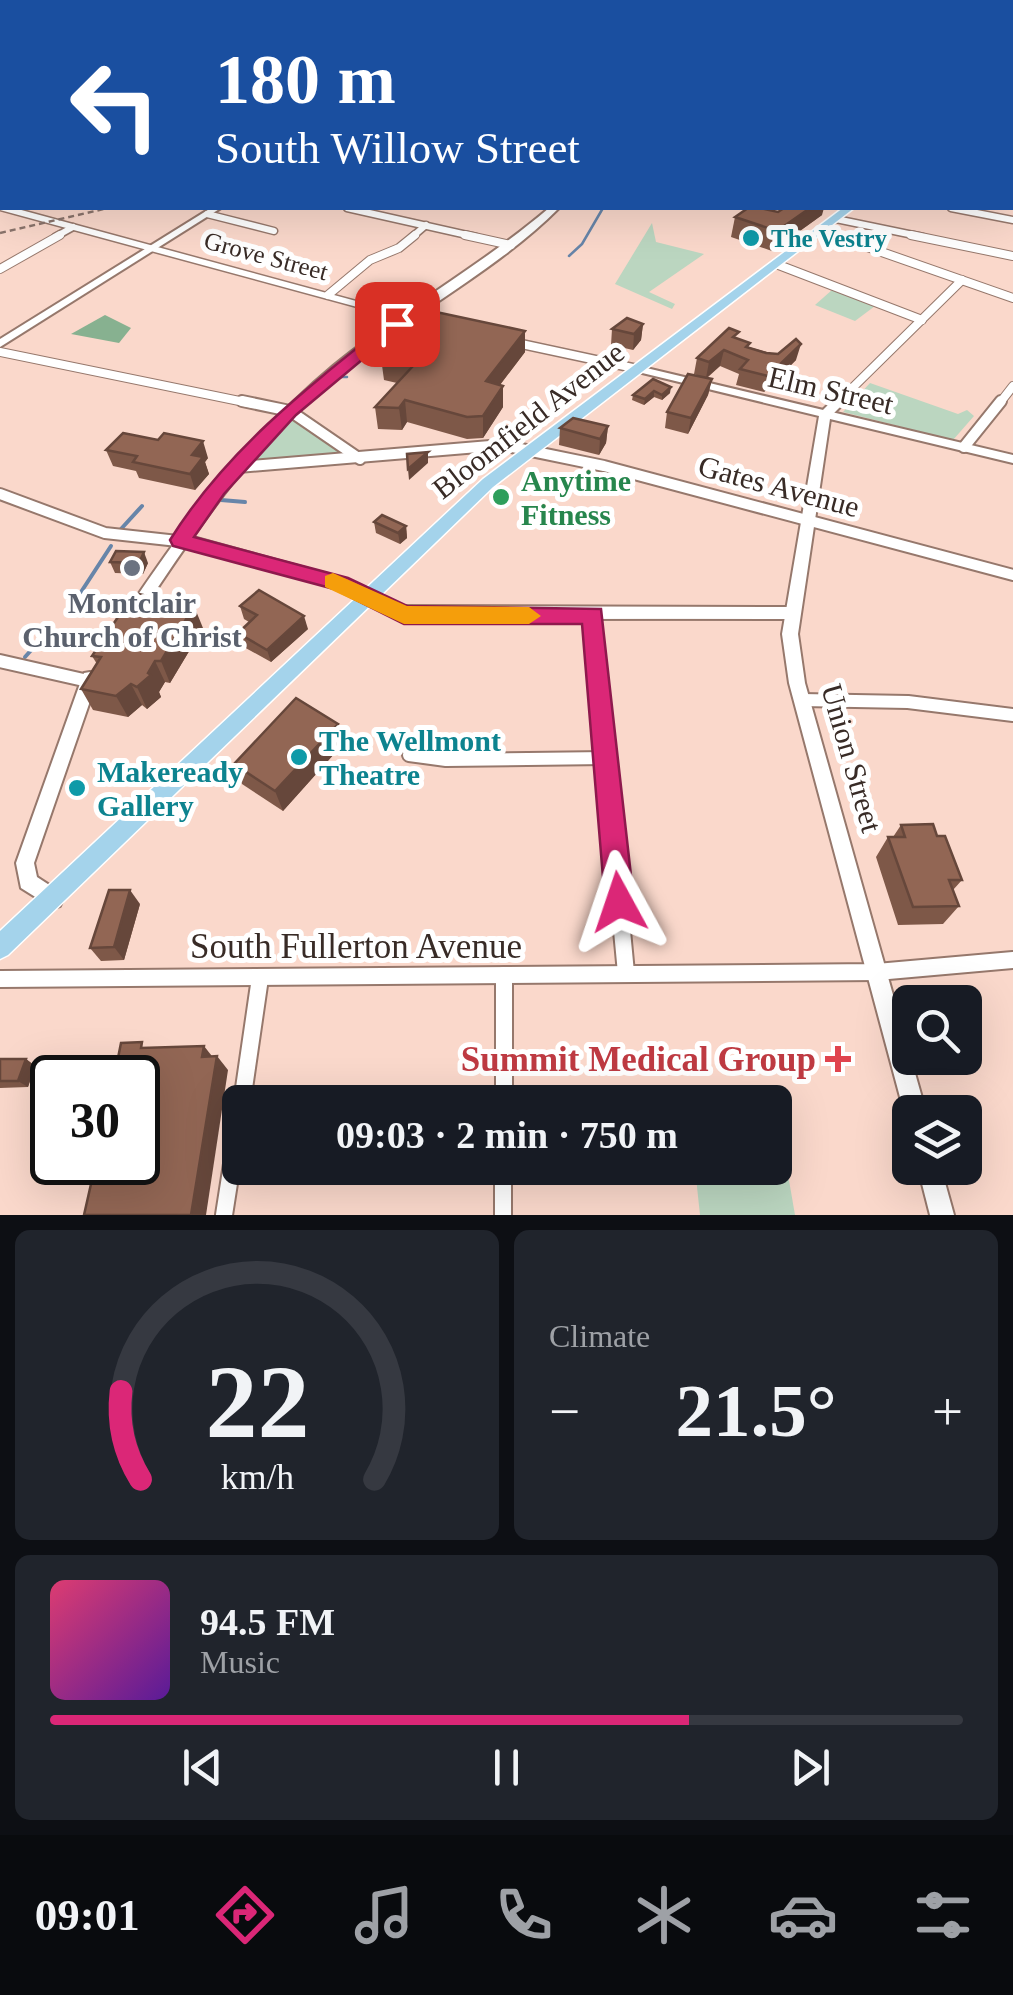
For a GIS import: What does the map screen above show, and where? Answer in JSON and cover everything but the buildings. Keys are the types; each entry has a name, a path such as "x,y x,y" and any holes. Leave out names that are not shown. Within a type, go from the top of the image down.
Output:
{"main road":[{"name":"Grove Street","path":"11,210 440,324"},
{"name":"Bloomfield Avenue","path":"0,946 470,499 847,210"},
{"path":"497,338 638,370"}],"street":[{"path":"355,210 512,245"},
{"path":"130,618 180,540 238,466 290,411 352,357 512,245 552,210"},
{"path":"960,210 1013,220"},
{"path":"0,348 211,211 274,231"},
{"path":"836,219 1013,256"},
{"path":"328,296 370,260 399,248 426,225"},
{"path":"0,269 73,227"},
{"path":"820,230 1013,298"},
{"path":"776,264 922,320"},
{"path":"825,415 962,280"},
{"path":"0,348 290,411 360,459"},
{"name":"Elm Street","path":"638,370 1013,459"},
{"path":"964,447 1013,386"},
{"name":"Union Street","path":"825,415 790,634 802,700 910,1095"},
{"name":"Gates Avenue","path":"238,466 360,459 491,445 532,450 808,518 1013,575"},
{"path":"0,494 105,533 180,540 340,583 392,612 414,616 794,613"},
{"path":"593,615 626,973"},
{"path":"0,661 92,674 25,864 28,882 53,899"},
{"path":"802,700 908,702 1013,714"},
{"path":"409,755 446,760 606,758"},
{"name":"South Fullerton Avenue","path":"0,979 877,972 1013,960"},
{"path":"504,974 504,1085"},
{"path":"244,1085 260,978"},
{"path":"224,1215 229,1185"},
{"path":"503,1215 504,1185"},
{"path":"934,1185 942,1215"}],"green space":[{"path":"652,223 656,242 704,254 649,292 675,304 672,309 615,284"},
{"path":"832,290 875,306 855,321 815,305"},
{"path":"105,315 131,328 119,343 71,334"},
{"path":"870,383 958,414 967,410 974,416 953,440 843,412"},
{"path":"292,420 339,451 338,454 255,461"},
{"path":"697,1185 790,1185 795,1215 700,1215"}],"waterway":[{"path":"569,256 582,244 602,210"},
{"path":"339,377 347,377"},
{"path":"221,500 245,502"},
{"path":"121,529 142,506"},
{"path":"68,612 111,546"},
{"path":"25,657 43,637"}],"railway":[{"path":"0,233 99,210"}],"slow traffic":[{"path":"333,581 354,588 386,610 404,615 529,616"}],"place":[{"name":"The Vestry","path":"751,238"},
{"name":"Anytime Fitness","path":"501,497"},
{"name":"Montclair Church of Christ","path":"132,568"},
{"name":"The Wellmont Theatre","path":"299,757"},
{"name":"Makeready Gallery","path":"77,788"},
{"name":"Summit Medical Group","path":"838,1059"}],"route":[{"path":"397,324 337,368 290,411 217,489 180,540 340,583 386,610 404,615 593,615 619,902"}]}
